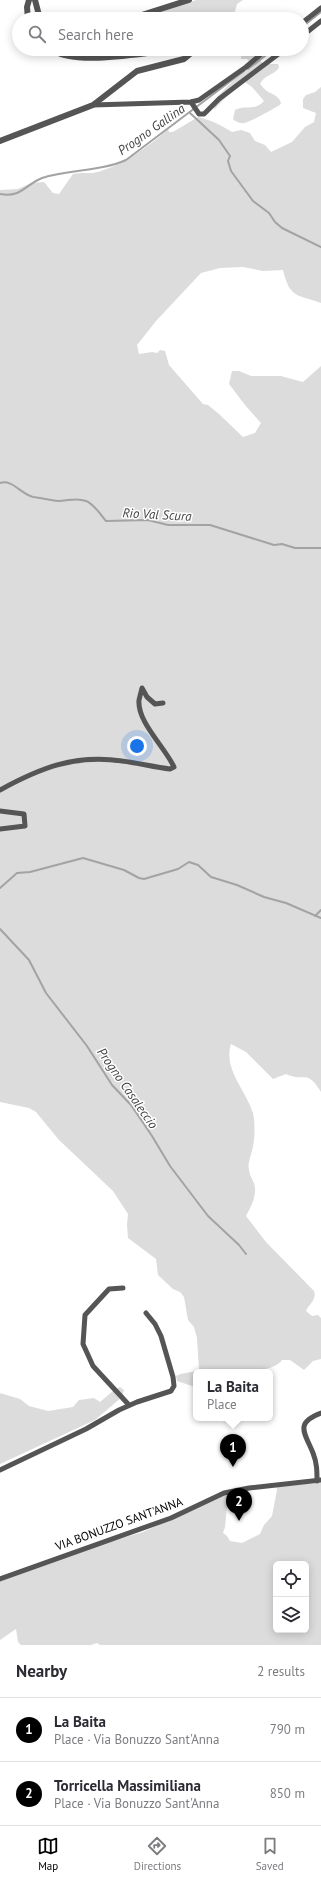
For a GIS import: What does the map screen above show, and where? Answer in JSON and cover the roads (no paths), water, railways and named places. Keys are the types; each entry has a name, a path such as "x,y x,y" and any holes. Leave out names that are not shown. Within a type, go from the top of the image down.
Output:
{"street":[{"path":"27,12 26,7 29,0"},
{"path":"35,0 38,12"},
{"path":"151,12 189,0"},
{"path":"309,17 321,8"},
{"path":"309,30 321,21"},
{"path":"68,56 84,59 112,56"},
{"path":"0,141 93,105 138,71 184,59 188,56"},
{"path":"93,105 192,103 214,90 258,56"},
{"path":"192,103 199,114 204,114 219,99 276,56"},
{"path":"0,790 38,771 63,762 81,759 122,760 170,770 174,766 170,758 143,720 139,702 142,688 147,697 155,704 163,703"},
{"path":"0,811 24,814 25,826 0,829"},
{"path":"122,1288 109,1289 86,1315 83,1344 93,1366 130,1405"},
{"path":"0,1470 86,1429 130,1405 171,1391 174,1386 161,1336 155,1324 146,1313"},
{"name":"VIA BONUZZO SANT'ANNA","path":"0,1579 171,1518 224,1493 249,1488 319,1481 313,1454 304,1433 304,1426 306,1421 311,1417 321,1413"}],"waterway":[{"name":"Progno Gallina","path":"309,21 321,12"},
{"name":"Progno Gallina","path":"248,69 265,56"},
{"name":"Progno Gallina","path":"0,194 7,195 18,193 36,181 52,175 105,167 126,160 244,71"},
{"path":"190,113 219,140 230,156 228,161 231,171 253,201 269,213 275,222 282,228 321,247"},
{"name":"Rio Val Scura","path":"0,483 9,483 33,497 58,501 75,499 89,502 106,521 148,520 168,525 210,525 274,545 282,544 295,548 321,548"},
{"path":"0,888 17,873 30,872 83,858 124,870 144,879 178,869 189,862 198,865 211,877 237,885 264,897 286,903 321,918"},
{"path":"315,916 321,910"},
{"name":"Progno Casaleccio","path":"0,929 29,960 46,993 87,1046 112,1085 131,1105 170,1166 208,1216 239,1245 246,1254"}],"place":[{"name":"La Baita","path":"233,1467"},
{"name":"Torricella Massimiliana","path":"239,1521"}]}
